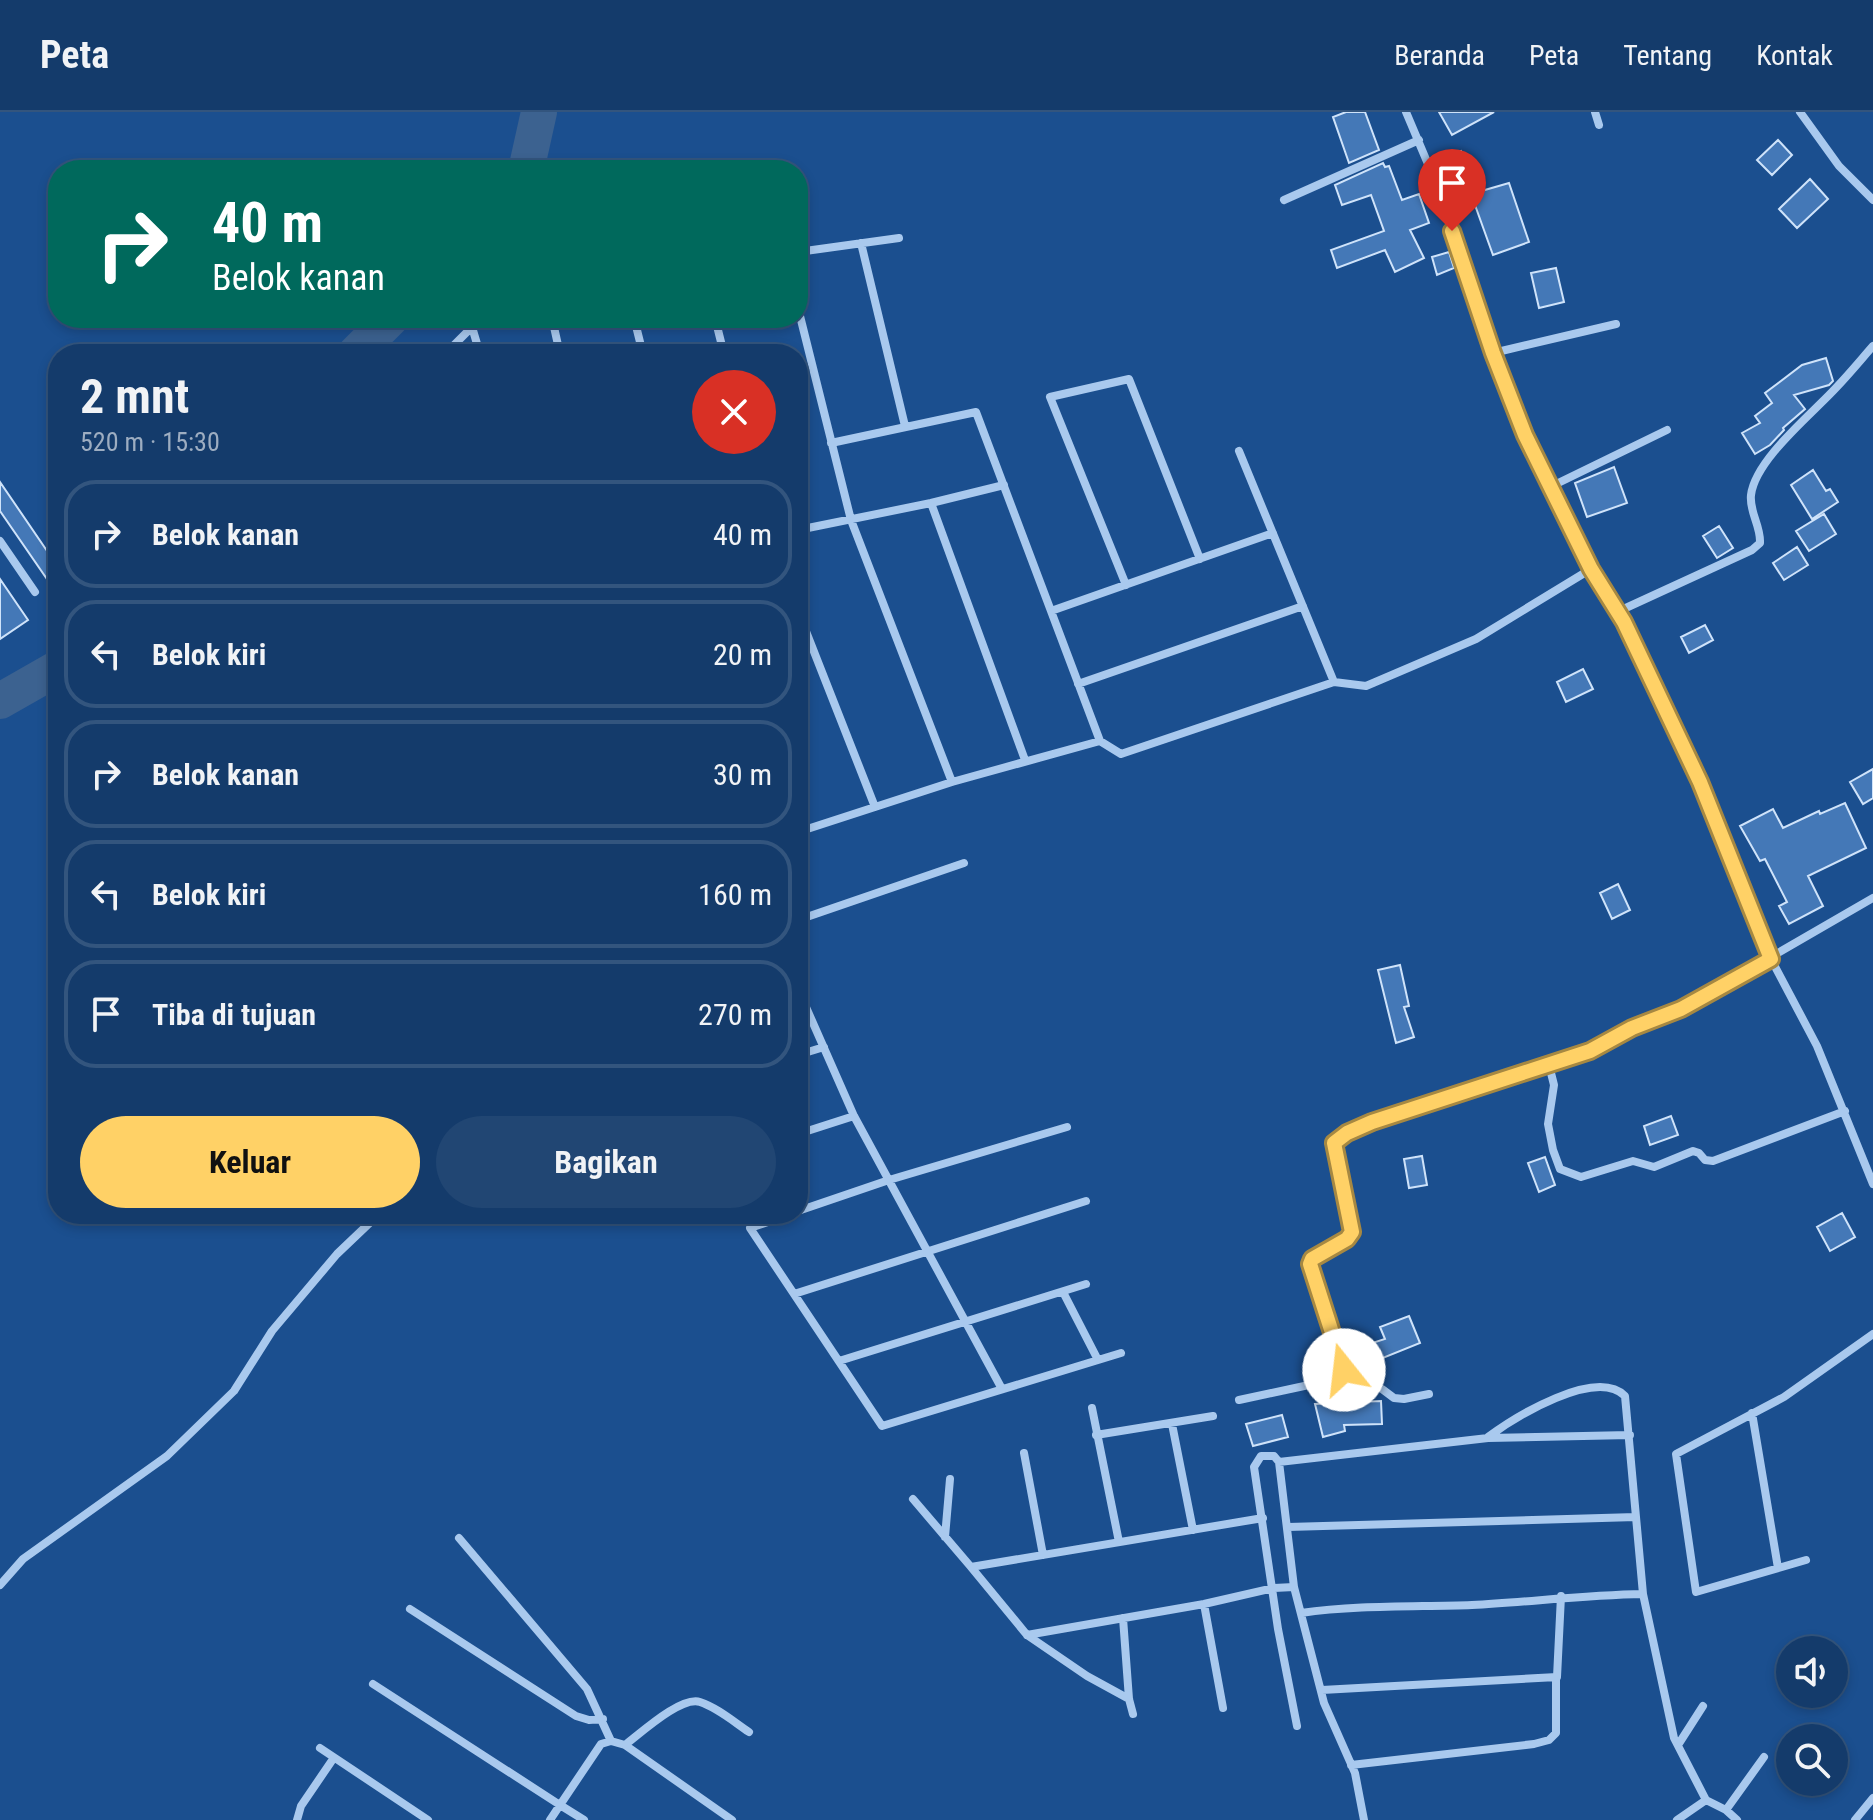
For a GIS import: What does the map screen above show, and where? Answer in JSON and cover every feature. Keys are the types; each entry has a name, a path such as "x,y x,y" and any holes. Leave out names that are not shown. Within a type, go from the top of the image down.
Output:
{"street":[{"path":"1406,112 1436,183 1493,353 1525,435 1591,569 1617,612 1700,782 1771,959 1817,1046 1873,1184"},
{"path":"1595,112 1599,125"},
{"path":"1800,112 1839,166 1873,200"},
{"path":"1284,200 1419,140"},
{"path":"808,251 899,238"},
{"path":"861,243 905,426"},
{"path":"1493,353 1616,324"},
{"path":"455,344 471,328"},
{"path":"1617,612 1752,550 1760,543 1761,534 1751,504 1751,494 1761,472 1779,447 1873,346"},
{"path":"808,349 851,520 952,782"},
{"path":"1126,585 1050,397 1129,379 1200,559"},
{"path":"831,443 976,412 1100,741 1121,754 1334,682 1366,686 1476,639 1591,569"},
{"path":"1552,486 1667,430"},
{"path":"1239,451 1334,682"},
{"path":"808,528 1004,485"},
{"path":"931,503 1025,760"},
{"path":"1051,611 1273,533"},
{"path":"0,541 35,592"},
{"path":"1078,684 1303,606"},
{"path":"808,636 875,807"},
{"path":"808,829 1025,760 1100,741"},
{"path":"808,917 964,863"},
{"path":"1346,1377 1310,1264 1312,1259 1347,1239 1352,1232 1334,1143 1347,1133 1372,1122 1590,1051 1632,1028 1681,1009 1873,898"},
{"path":"808,1011 854,1116 1002,1389"},
{"path":"808,1052 824,1047"},
{"path":"1549,1065 1554,1085 1548,1124 1553,1150 1560,1169 1581,1177 1633,1161 1654,1167 1693,1151 1705,1160 1713,1161 1845,1111"},
{"path":"808,1131 854,1116"},
{"path":"808,1208 1067,1127"},
{"path":"794,1294 1086,1201"},
{"path":"0,1585 23,1559 167,1456 223,1402 234,1391 272,1331 337,1254 368,1224"},
{"path":"762,1224 750,1228 882,1426 1121,1353"},
{"path":"839,1361 1086,1284"},
{"path":"1063,1292 1098,1360"},
{"path":"1806,1560 1696,1592 1676,1454 1784,1397 1873,1334"},
{"path":"1239,1400 1346,1377 1382,1389 1394,1398 1429,1394"},
{"path":"1488,1438 1526,1411 1568,1394 1604,1386 1616,1388 1626,1397 1643,1594 1674,1738 1706,1800 1726,1810 1737,1820"},
{"path":"1092,1408 1119,1542"},
{"path":"1752,1413 1778,1568"},
{"path":"1096,1435 1213,1416"},
{"path":"1172,1424 1193,1530"},
{"path":"1279,1462 1488,1438 1630,1435"},
{"path":"1024,1453 1043,1555"},
{"path":"1297,1726 1278,1629 1254,1467 1261,1456 1274,1456 1279,1462 1294,1587 1324,1703 1351,1765 1364,1820"},
{"path":"945,1537 950,1479"},
{"path":"913,1499 1027,1635 1087,1676 1129,1699"},
{"path":"1288,1527 1636,1517"},
{"path":"971,1567 1263,1518"},
{"path":"459,1538 587,1689 611,1741"},
{"path":"1027,1635 1204,1604 1274,1588 1294,1587"},
{"path":"1301,1613 1334,1608 1496,1604 1561,1596 1643,1594"},
{"path":"1351,1765 1549,1740 1557,1729 1556,1677 1561,1596"},
{"path":"1204,1604 1223,1708"},
{"path":"410,1609 576,1716 589,1720 603,1719"},
{"path":"1123,1618 1129,1699 1133,1714"},
{"path":"1322,1690 1556,1677"},
{"path":"373,1684 584,1820"},
{"path":"625,1745 678,1706 690,1701 698,1701 749,1732"},
{"path":"1678,1745 1703,1706"},
{"path":"550,1820 601,1744 611,1741 625,1745 732,1820"},
{"path":"320,1748 428,1820"},
{"path":"1726,1810 1764,1757"},
{"path":"297,1820 301,1806 333,1759"},
{"path":"1855,1820 1873,1798"},
{"path":"1677,1820 1706,1800"}],"building":[{"path":"1346,112 1365,112 1379,150 1349,163 1333,117"},
{"path":"1439,112 1494,112 1452,135"},
{"path":"1778,140 1792,155 1772,175 1757,160"},
{"path":"1461,151 1475,187 1453,196 1439,159"},
{"path":"1383,163 1385,167 1389,166 1402,200 1419,194 1429,223 1410,230 1424,258 1395,272 1385,250 1337,268 1331,250 1384,231 1371,195 1342,205 1335,185"},
{"path":"1810,179 1828,199 1797,228 1779,209"},
{"path":"1509,183 1529,242 1493,255 1471,194"},
{"path":"1449,252 1454,268 1437,275 1432,257"},
{"path":"1556,268 1564,302 1539,308 1531,273"},
{"path":"1826,358 1833,381 1829,385 1794,395 1805,409 1783,428 1770,445 1755,454 1742,433 1760,423 1755,416 1772,403 1765,393 1802,365"},
{"path":"1614,467 1627,503 1587,517 1575,483"},
{"path":"1813,470 1826,491 1830,489 1838,502 1812,519 1791,485"},
{"path":"0,482 48,552 48,581 0,511"},
{"path":"1824,514 1836,534 1809,551 1796,531"},
{"path":"1719,526 1733,548 1717,558 1703,536"},
{"path":"1797,547 1808,565 1784,580 1773,563"},
{"path":"0,579 28,620 0,639"},
{"path":"1705,625 1713,640 1689,653 1681,637"},
{"path":"1583,669 1593,689 1566,702 1557,682"},
{"path":"1873,769 1873,798 1863,804 1850,782"},
{"path":"1845,803 1866,848 1808,876 1823,906 1789,924 1779,906 1787,902 1765,859 1760,861 1740,826 1773,809 1783,828"},
{"path":"1618,884 1630,910 1612,919 1600,893"},
{"path":"1400,965 1409,1006 1404,1007 1414,1037 1396,1043 1378,970"},
{"path":"1671,1116 1678,1135 1650,1145 1644,1126"},
{"path":"1422,1156 1427,1185 1409,1188 1404,1159"},
{"path":"1545,1157 1555,1185 1539,1192 1528,1163"},
{"path":"1842,1213 1855,1237 1830,1251 1817,1227"},
{"path":"1409,1316 1420,1343 1375,1361 1377,1368 1358,1374 1351,1350 1385,1339 1380,1327"},
{"path":"1381,1401 1382,1424 1344,1425 1345,1431 1323,1437 1315,1404"},
{"path":"1282,1415 1288,1437 1253,1446 1246,1424"}],"waterway":[{"path":"528,160 539,112"},
{"path":"365,344 381,328"},
{"path":"0,701 48,674"}],"route":[{"path":"1344,1370 1310,1264 1312,1259 1347,1239 1352,1232 1334,1143 1347,1133 1372,1122 1590,1051 1632,1028 1681,1009 1771,959 1700,782 1624,622 1591,569 1525,435 1493,353 1452,231"}]}
